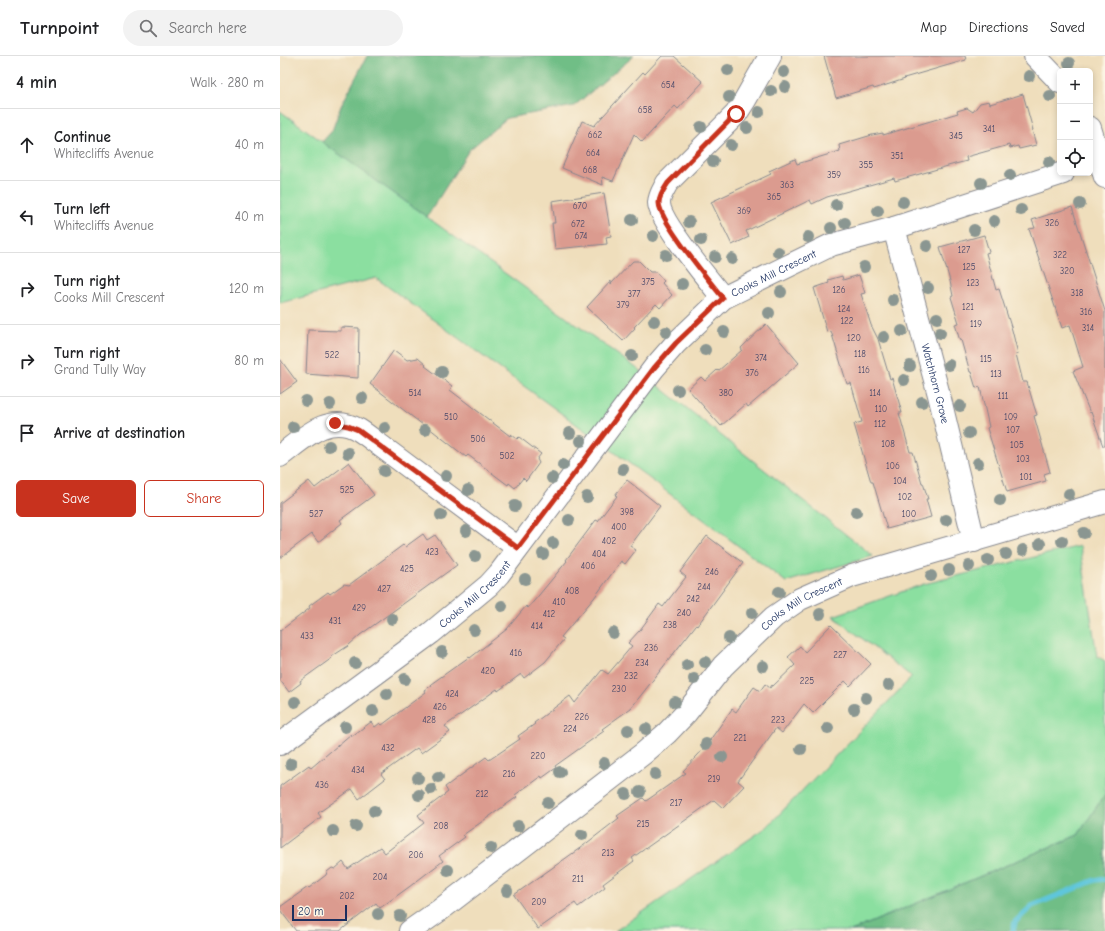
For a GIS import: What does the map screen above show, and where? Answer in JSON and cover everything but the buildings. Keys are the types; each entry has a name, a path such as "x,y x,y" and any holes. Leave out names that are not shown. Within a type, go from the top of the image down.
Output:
{"street":[{"path":"723,298 683,246 661,213 659,203 662,193 668,183 736,114 770,56"},
{"path":"1035,56 1057,79"},
{"path":"1092,140 1098,168"},
{"name":"Cooks Mill Crescent","path":"280,744 431,634 500,574 654,368 676,343 723,298 831,245 894,228 1057,175"},
{"name":"Watchhorn Grove","path":"894,228 939,395 974,541"},
{"path":"280,456 312,431 323,426 335,423 348,426 358,430 382,446 518,548"},
{"name":"Cooks Mill Crescent","path":"410,931 644,753 667,733 686,713 723,666 774,617 800,599 852,576 1105,502"}],"green space":[{"path":"367,56 634,56 574,106 507,118 469,150 427,217 322,142 332,131 341,106"},
{"path":"280,111 635,367 873,556 786,582 625,460 376,278 280,303"},
{"path":"1080,546 1097,656 1105,661 1105,794 1078,835 851,931 615,931 767,827 912,677 833,616 924,584"},
{"path":"1105,794 1105,931 851,931 1078,835"}],"waterway":[{"path":"1013,931 1015,922 1032,906 1095,880 1105,879"}],"route":[{"path":"335,423 358,430 382,446 518,548 654,368 676,343 723,298 683,246 661,213 659,203 662,193 668,183 736,114"}]}
